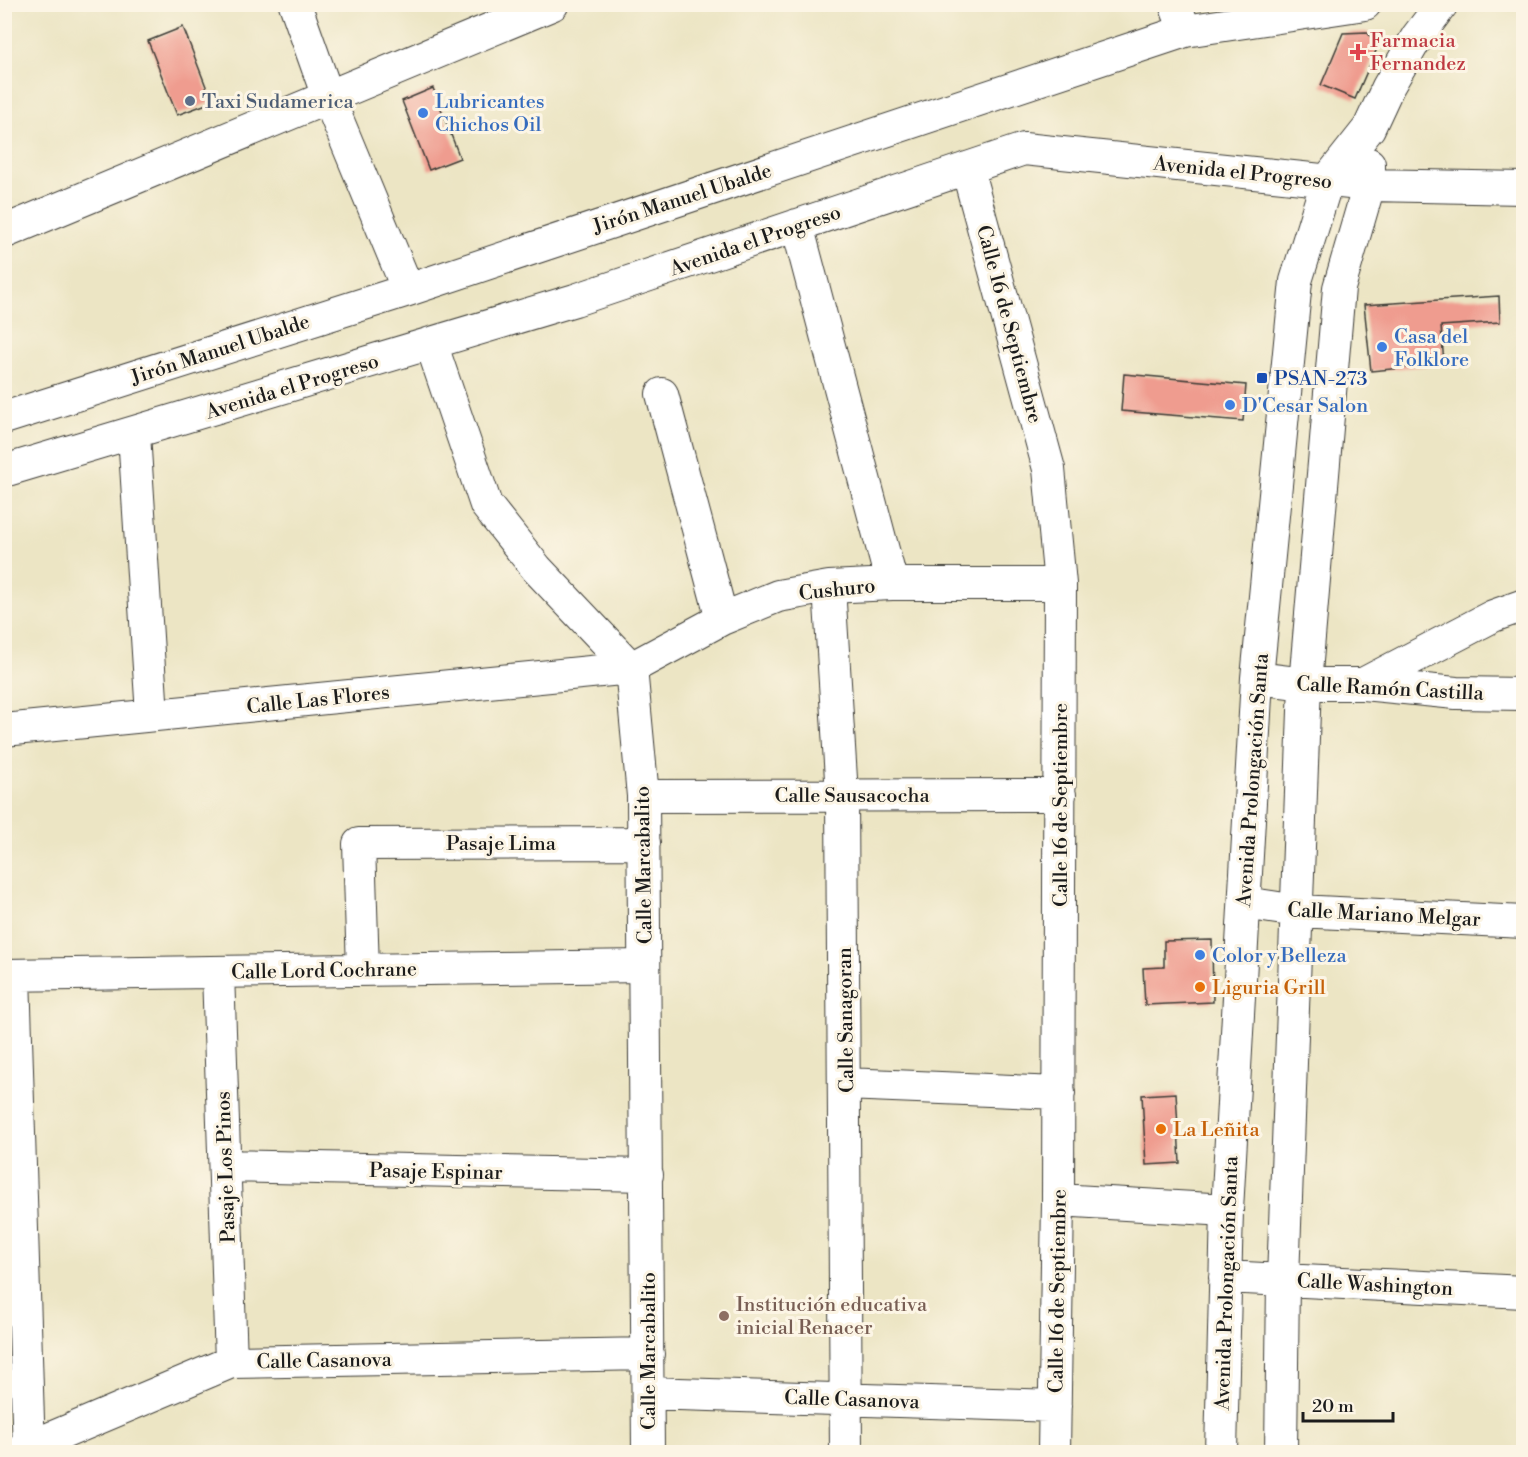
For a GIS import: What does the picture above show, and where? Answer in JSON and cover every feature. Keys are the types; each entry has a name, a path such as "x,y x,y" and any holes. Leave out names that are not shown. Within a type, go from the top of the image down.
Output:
{"main road":[{"path":"4,232 552,4"}],"street":[{"path":"295,4 328,97 408,290"},
{"name":"Jirón Manuel Ubalde","path":"4,418 408,290 1180,18 1365,4"},
{"name":"Avenida Prolongación Santa","path":"1221,1452 1227,1210 1257,678 1296,281 1327,181 1369,128 1388,87 1417,37 1442,4"},
{"name":"Avenida Prolongación Santa","path":"1281,1452 1283,1279 1305,684 1339,288 1370,185 1369,128"},
{"name":"Avenida el Progreso","path":"4,471 134,434 575,300 1024,149 1370,185 1524,188"},
{"name":"Calle 16 de Septiembre","path":"967,168 1049,469 1060,584 1059,1093 1054,1452"},
{"path":"797,225 892,584"},
{"path":"431,343 486,505 537,569 631,668"},
{"path":"662,394 722,619"},
{"path":"134,434 152,716"},
{"name":"Cushuro","path":"631,668 722,619 778,596 829,587 892,584 1060,584"},
{"name":"Calle Sanagoran","path":"829,587 842,795 846,1452"},
{"path":"1364,684 1494,616 1524,605"},
{"name":"Calle Las Flores","path":"4,730 631,668"},
{"name":"Calle Marcabalito","path":"631,668 643,796 648,1452"},
{"name":"Calle Ramón Castilla","path":"1257,678 1305,684 1364,684 1456,693 1524,694"},
{"name":"Calle Sausacocha","path":"643,796 1060,795"},
{"name":"Pasaje Lima","path":"363,970 359,844 644,843"},
{"name":"Calle Mariano Melgar","path":"1245,903 1297,911 1524,922"},
{"name":"Calle Lord Cochrane","path":"9,975 644,966"},
{"name":"Pasaje Los Pinos","path":"218,972 231,1362"},
{"path":"9,975 25,1451"},
{"path":"845,1084 1059,1093"},
{"name":"Pasaje Espinar","path":"225,1167 647,1174"},
{"path":"1058,1200 1227,1210"},
{"name":"Calle Washington","path":"1226,1277 1524,1292"},
{"name":"Calle Casanova","path":"25,1451 231,1362 648,1354"},
{"name":"Calle Casanova","path":"648,1393 1055,1406"}],"building":[{"path":"183,27 212,102 177,115 148,41"},
{"path":"1367,32 1378,46 1355,99 1321,85 1343,33"},
{"path":"433,88 460,158 429,170 402,101"},
{"path":"1499,296 1500,322 1441,326 1444,364 1371,371 1364,305"},
{"path":"1124,374 1246,385 1243,421 1121,411"},
{"path":"1212,940 1213,1002 1145,1005 1143,968 1164,967 1164,941"},
{"name":"La Leñita","path":"1176,1093 1180,1163 1146,1165 1142,1095"}],"place":[{"name":"Farmacia Fernandez","path":"1358,52"},
{"name":"Taxi Sudamerica","path":"190,101"},
{"name":"Lubricantes Chichos Oil","path":"423,113"},
{"name":"Casa del Folklore","path":"1382,347"},
{"name":"PSAN-273","path":"1262,378"},
{"name":"D'Cesar Salon","path":"1230,405"},
{"name":"Color y Belleza","path":"1200,955"},
{"name":"Liguria Grill","path":"1200,987"},
{"name":"La Leñita","path":"1161,1129"},
{"name":"Institución educativa inicial Renacer","path":"724,1316"}]}
